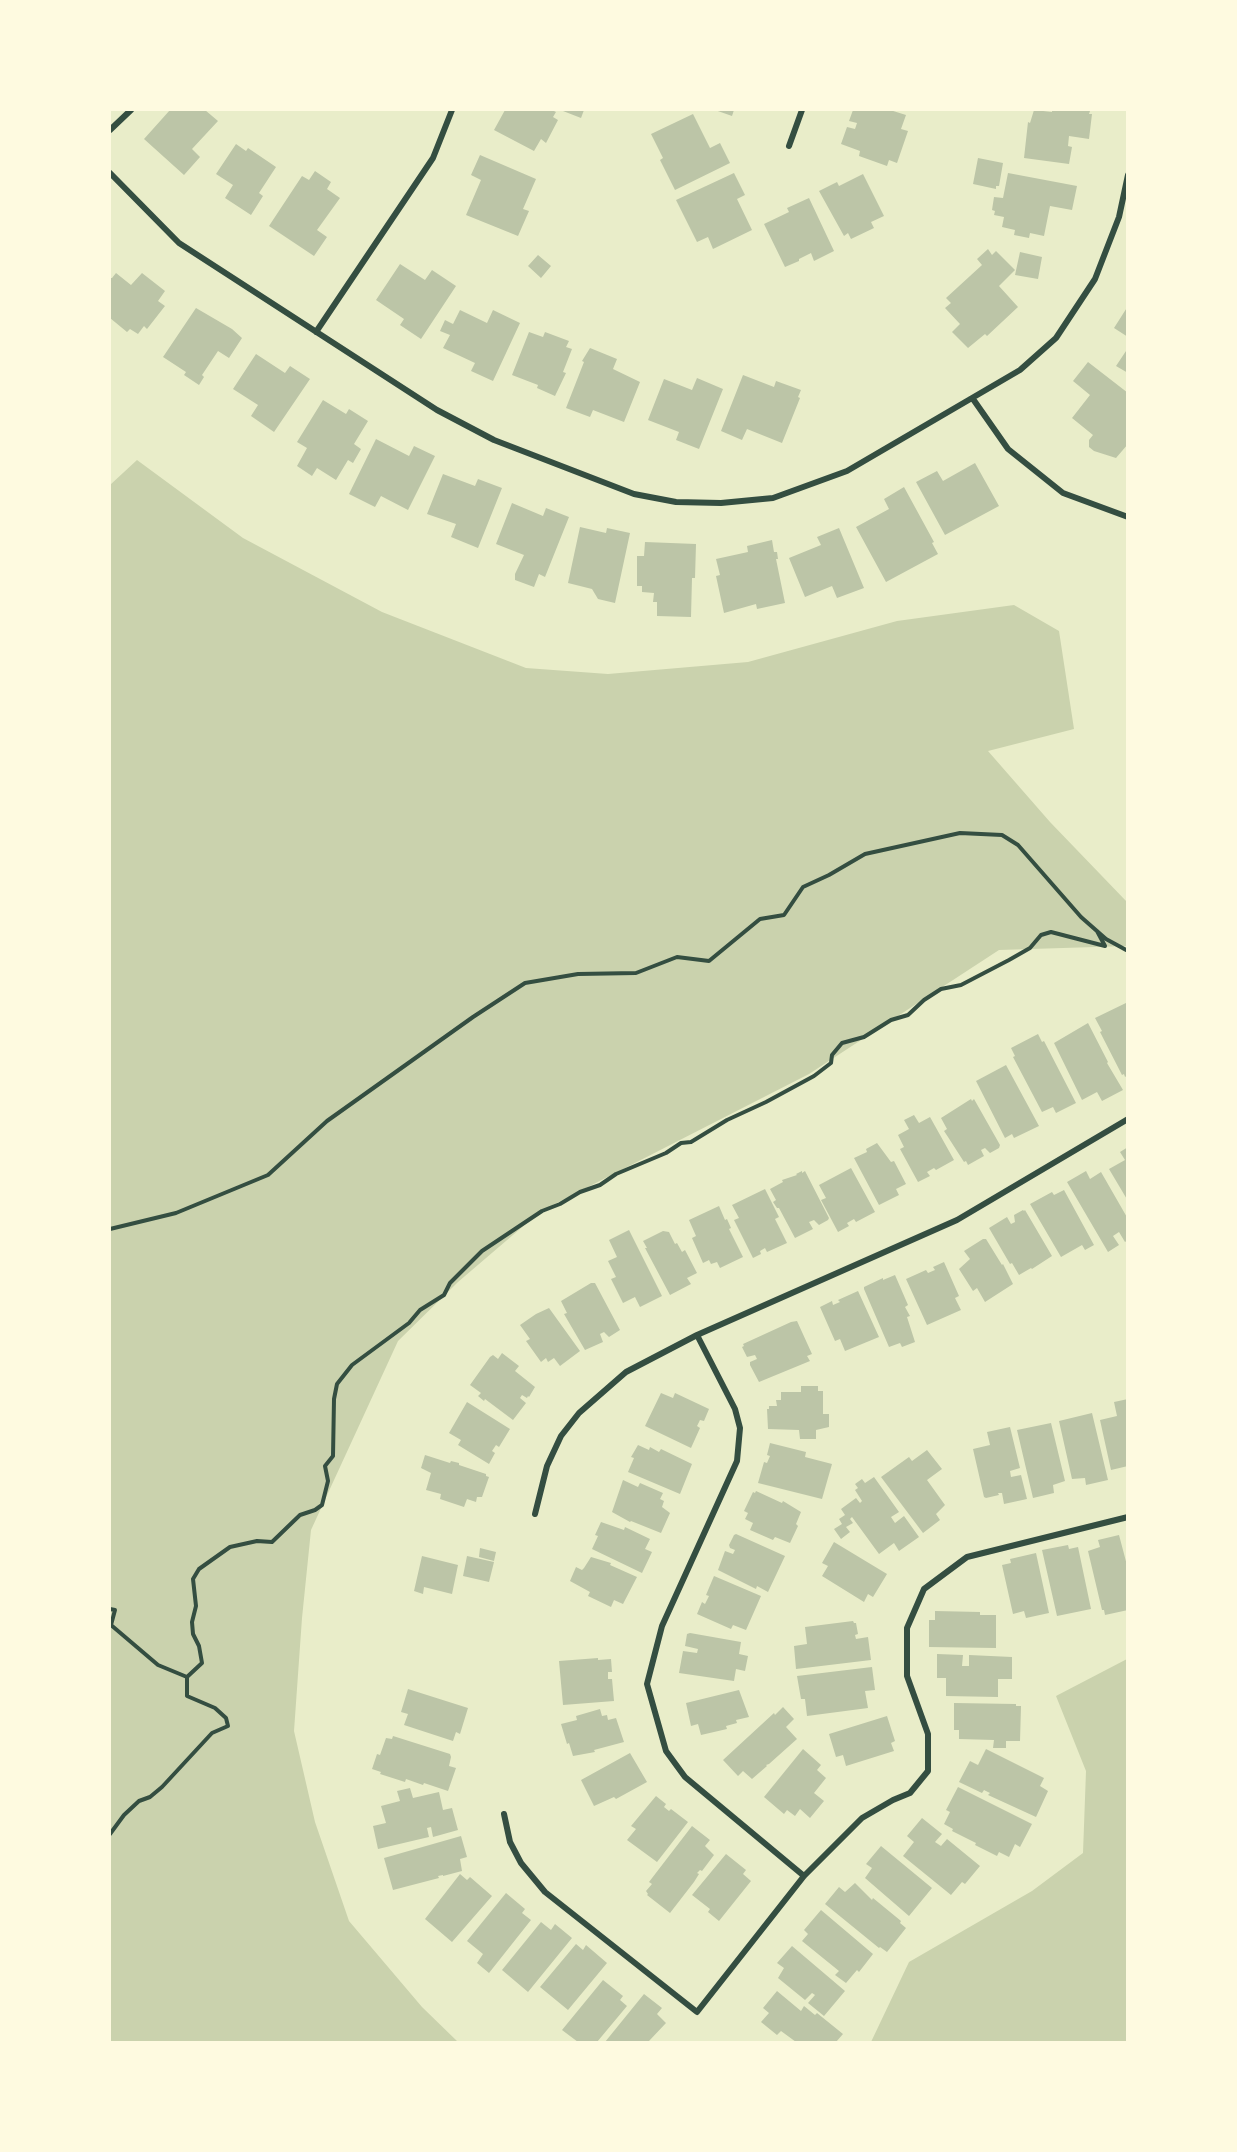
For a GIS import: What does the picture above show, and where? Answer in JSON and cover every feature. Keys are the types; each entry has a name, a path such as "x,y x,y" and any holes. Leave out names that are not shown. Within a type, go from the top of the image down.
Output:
{"street":[{"path":"110,130 131,110"},
{"path":"316,332 433,158 452,110"},
{"path":"789,146 802,110"},
{"path":"110,173 179,243 437,410 494,440 634,494 676,502 721,503 773,498 847,471 1020,370 1056,338 1095,279 1119,217 1128,175"},
{"path":"973,399 1008,449 1063,493 1128,516"},
{"path":"536,1514 547,1466 561,1436 579,1413 626,1372 697,1335 957,1220 1128,1119"},
{"path":"697,1335 735,1409 740,1428 737,1461 662,1626 647,1684 666,1751 685,1777 804,1876"},
{"path":"504,1814 510,1842 521,1863 545,1892 697,2012 804,1876 862,1818 893,1800 910,1794 928,1771 928,1734 907,1676 907,1628 924,1589 967,1557 1128,1517"}],"path":[{"path":"110,1229 176,1213 268,1175 327,1121 473,1017 525,983 578,974 636,973 677,957 709,961 760,919 784,915 803,888 865,854 960,833 1002,835 1018,845 1081,917 1115,945 1128,951"},
{"path":"110,1834 124,1815 139,1801 150,1797 162,1787 212,1733 228,1726 226,1718 215,1708 187,1696 188,1677 202,1663 199,1646 193,1634 192,1622 196,1606 194,1579 198,1569 230,1546 257,1541 272,1542 300,1515 322,1505 328,1481 325,1466 333,1456 334,1399 337,1384 352,1365 409,1323 420,1310 444,1295 450,1283 482,1251 542,1211 600,1185 616,1174 666,1153 681,1143 691,1142 727,1120 814,1076 831,1063 832,1055 842,1043 864,1037 891,1020 908,1015 924,1000 941,989 961,985 1030,948 1041,935 1051,932 1105,946 1097,931"},
{"path":"110,1609 114,1610 111,1625 158,1665 188,1677"}],"green space":[{"path":"137,460 243,538 382,612 526,668 608,674 748,662 897,621 1014,605 1059,631 1074,729 988,751 1050,822 1127,902 1127,946 999,950 809,1074 541,1211 458,1282 398,1341 311,1530 294,1731 315,1822 349,1921 422,2007 458,2042 110,2042 110,485"},
{"path":"1127,1659 1127,2042 871,2042 909,1962 1032,1891 1083,1853 1086,1771 1056,1696"}],"building":[{"path":"170,110 205,110 218,121 192,149 200,157 184,175 144,139"},
{"path":"505,110 552,110 556,112 553,117 558,120 546,143 541,139 534,151 494,130"},
{"path":"564,110 584,110 581,118"},
{"path":"715,110 734,110 732,116"},
{"path":"853,110 890,110 906,115 901,129 908,131 897,163 889,160 887,166 859,156 860,151 841,144 847,127 855,129 857,123 849,121"},
{"path":"1034,110 1052,112 1052,110 1080,110 1090,111 1089,114 1092,114 1089,139 1069,136 1068,146 1072,147 1069,164 1024,158 1028,122 1030,123"},
{"path":"693,114 710,148 720,143 730,163 675,190 660,160 663,158 651,134"},
{"path":"236,144 246,151 248,148 276,167 259,193 263,196 251,215 225,198 233,185 216,174"},
{"path":"480,155 536,179 523,209 529,211 518,236 466,215 481,180 471,175"},
{"path":"978,158 1003,163 999,186 996,186 996,189 973,184"},
{"path":"315,171 331,182 327,189 340,198 317,230 327,237 314,256 269,226 302,176 309,180"},
{"path":"734,173 745,195 737,199 752,230 713,249 708,237 697,242 676,200"},
{"path":"1008,173 1077,186 1072,210 1050,206 1044,236 1030,233 1029,238 1014,235 1015,230 1002,227 1004,217 994,215 995,211 992,210 994,197 1003,198"},
{"path":"863,174 884,216 871,222 874,228 851,239 848,233 844,236 819,191 837,182 839,186"},
{"path":"809,198 834,251 814,261 811,253 785,267 764,224 789,212 787,208"},
{"path":"988,249 992,255 996,251 1015,270 999,286 1018,307 987,336 985,334 968,348 952,332 960,324 945,308 951,303 946,298 982,265 977,259"},
{"path":"1020,252 1042,257 1038,279 1015,275"},
{"path":"538,255 551,266 541,278 528,266"},
{"path":"400,264 425,280 432,270 456,286 421,339 400,325 404,319 376,300"},
{"path":"116,273 131,285 142,273 165,291 158,301 165,306 147,329 144,326 138,334 130,329 127,332 110,318 110,278"},
{"path":"1128,306 1128,337 1114,328"},
{"path":"196,308 232,329 242,338 229,358 218,351 202,375 204,377 199,385 184,375 186,372 163,357"},
{"path":"460,310 487,323 493,310 520,323 493,381 471,371 475,363 443,348 450,335 440,331 445,320 453,324"},
{"path":"529,332 543,337 545,332 569,341 566,347 572,349 563,372 566,373 555,396 537,388 538,385 512,375"},
{"path":"590,348 617,359 613,369 640,382 624,422 593,410 590,417 566,408 584,362 582,361"},
{"path":"1128,348 1128,373 1116,366"},
{"path":"256,354 285,373 290,366 310,379 274,432 251,416 258,405 233,389"},
{"path":"1088,362 1128,393 1128,444 1116,458 1094,451 1089,447 1089,440 1093,435 1072,418 1090,395 1073,381"},
{"path":"743,375 774,387 776,381 801,390 782,443 747,429 742,440 721,431"},
{"path":"697,378 723,389 699,449 676,440 679,432 648,420 664,379 692,390"},
{"path":"323,400 346,414 349,409 368,421 354,444 361,449 353,463 348,460 336,480 317,468 312,476 297,466 307,448 297,442"},
{"path":"376,439 409,456 414,446 435,456 408,510 381,496 375,507 349,494"},
{"path":"975,463 999,506 945,535 916,482 937,471 943,481"},
{"path":"443,474 475,486 478,479 502,488 478,548 451,537 456,524 427,514"},
{"path":"904,487 934,542 932,543 938,554 886,582 856,527 889,509 884,499"},
{"path":"512,503 543,516 546,508 569,517 545,577 539,574 534,587 515,580 515,574 524,555 496,544"},
{"path":"580,527 606,533 607,528 630,533 615,603 598,599 592,589 568,583"},
{"path":"839,528 864,588 837,598 832,586 805,597 789,558 821,545 817,537"},
{"path":"772,540 774,552 777,552 778,559 776,559 785,603 757,609 756,604 724,613 716,576 720,575 716,559 748,552 747,546"},
{"path":"645,542 696,544 691,617 657,616 657,602 653,602 654,593 642,592 642,586 637,586 637,556 644,556"},
{"path":"1128,1002 1128,1075 1125,1077 1100,1032 1102,1031 1095,1018"},
{"path":"1088,1023 1123,1090 1102,1101 1097,1092 1082,1100 1054,1043"},
{"path":"1038,1034 1042,1042 1044,1041 1076,1103 1056,1113 1053,1107 1042,1112 1013,1057 1015,1056 1011,1048"},
{"path":"1006,1065 1039,1126 1014,1138 1012,1134 1005,1138 976,1081"},
{"path":"971,1099 972,1101 974,1099 1000,1145 990,1153 985,1148 981,1150 984,1156 968,1165 944,1131 947,1129 941,1118"},
{"path":"914,1115 919,1123 930,1117 954,1160 936,1170 934,1168 927,1172 930,1176 918,1182 900,1149 904,1147 898,1135 909,1129 904,1120"},
{"path":"877,1143 891,1162 894,1161 906,1184 896,1189 899,1195 879,1205 854,1158 867,1152 866,1149"},
{"path":"1128,1147 1128,1201 1109,1169 1125,1160 1120,1152"},
{"path":"851,1168 875,1212 856,1222 854,1219 847,1223 849,1226 838,1232 821,1200 826,1198 819,1185"},
{"path":"802,1171 802,1173 805,1171 829,1218 819,1225 814,1220 809,1222 813,1229 795,1238 779,1208 773,1202 776,1200 770,1189 783,1182 782,1180"},
{"path":"1086,1171 1090,1179 1101,1172 1128,1219 1128,1240 1125,1242 1119,1232 1113,1236 1119,1245 1108,1252 1067,1182"},
{"path":"765,1189 779,1217 775,1219 787,1243 767,1252 765,1248 760,1251 761,1254 753,1258 734,1220 739,1218 732,1205"},
{"path":"1064,1190 1094,1245 1085,1250 1082,1245 1061,1257 1030,1204 1052,1192 1054,1195"},
{"path":"719,1206 743,1257 720,1268 717,1262 711,1264 709,1260 703,1263 692,1238 696,1236 689,1220"},
{"path":"1023,1210 1052,1256 1019,1275 989,1228 1007,1217 1011,1224 1015,1222 1014,1215"},
{"path":"629,1230 662,1296 640,1307 635,1297 623,1303 611,1279 616,1277 608,1261 617,1257 609,1240"},
{"path":"663,1231 669,1232 682,1252 685,1250 697,1273 687,1278 691,1284 670,1295 643,1241"},
{"path":"986,1239 1003,1264 1013,1284 985,1302 977,1288 973,1291 959,1269 970,1259 964,1251"},
{"path":"944,1262 959,1296 955,1298 961,1310 927,1325 906,1279 926,1270 928,1273 935,1270 933,1267"},
{"path":"895,1275 908,1305 905,1307 910,1316 907,1317 915,1342 902,1347 900,1343 889,1347 864,1289 883,1278 883,1280"},
{"path":"591,1283 595,1283 620,1330 609,1337 604,1332 600,1334 603,1342 585,1350 564,1314 567,1313 561,1301"},
{"path":"858,1291 879,1337 845,1351 840,1339 835,1341 820,1307 832,1301 833,1305 840,1302 838,1300"},
{"path":"549,1308 580,1351 560,1366 554,1358 548,1362 546,1358 541,1362 526,1341 530,1339 520,1325"},
{"path":"797,1321 812,1354 807,1356 810,1361 759,1382 750,1365 750,1362 757,1359 755,1355 747,1357 742,1347 743,1344"},
{"path":"502,1353 519,1366 515,1371 535,1387 529,1397 522,1395 520,1398 526,1403 513,1420 485,1399 484,1401 478,1396 481,1393 470,1385 490,1357 493,1355 498,1359"},
{"path":"801,1386 818,1386 818,1391 823,1391 823,1414 829,1414 829,1427 816,1430 816,1439 800,1439 799,1430 768,1429 767,1409 769,1406 777,1406 776,1400 781,1400 781,1392 801,1392"},
{"path":"661,1393 673,1398 675,1393 709,1409 704,1421 700,1420 697,1426 700,1428 691,1448 645,1426"},
{"path":"1128,1399 1128,1466 1111,1470 1100,1420 1117,1416 1114,1402"},
{"path":"467,1402 510,1429 499,1447 496,1445 492,1451 495,1453 489,1464 458,1445 461,1440 449,1433"},
{"path":"1092,1413 1108,1480 1086,1485 1085,1478 1072,1479 1059,1421"},
{"path":"1051,1423 1065,1481 1053,1485 1054,1493 1033,1498 1017,1430"},
{"path":"1010,1427 1020,1468 1010,1471 1011,1477 1021,1475 1027,1499 1004,1504 1002,1493 984,1497 973,1449 990,1445 987,1432"},
{"path":"770,1443 806,1452 805,1457 832,1464 822,1499 758,1483 764,1462 767,1463 770,1456 767,1455"},
{"path":"638,1445 649,1450 650,1447 659,1452 661,1449 692,1464 680,1494 628,1472 634,1458 631,1457"},
{"path":"927,1450 942,1469 927,1480 945,1505 936,1514 940,1520 923,1533 881,1477 909,1457 912,1461"},
{"path":"425,1455 450,1463 451,1461 459,1463 459,1465 486,1474 489,1477 482,1497 477,1497 476,1502 467,1499 464,1507 440,1499 441,1494 426,1490 431,1473 421,1468"},
{"path":"874,1477 899,1512 891,1517 895,1523 904,1516 919,1537 899,1551 894,1543 879,1554 852,1517 850,1519 853,1523 846,1527 850,1532 841,1539 834,1529 842,1524 839,1519 845,1515 841,1509 856,1498 860,1503 862,1501 855,1490 858,1488 855,1484 862,1479 865,1483"},
{"path":"623,1480 638,1487 640,1483 663,1493 660,1499 664,1501 662,1507 670,1513 661,1533 630,1522 612,1512"},
{"path":"756,1491 782,1503 783,1501 801,1512 796,1524 798,1526 790,1543 775,1537 773,1540 750,1530 753,1523 745,1519 748,1513 744,1511 753,1492"},
{"path":"601,1522 624,1530 625,1527 650,1539 645,1549 652,1552 642,1573 592,1549"},
{"path":"736,1534 785,1556 768,1592 757,1586 756,1589 718,1570 725,1551 733,1554 735,1550 729,1545"},
{"path":"1119,1535 1128,1569 1128,1610 1105,1615 1088,1551 1100,1547 1098,1540"},
{"path":"834,1542 887,1574 873,1597 868,1594 864,1602 822,1576 828,1566 822,1563"},
{"path":"1068,1545 1069,1549 1078,1547 1091,1609 1057,1616 1042,1550"},
{"path":"480,1548 496,1552 494,1561 479,1557"},
{"path":"1036,1553 1049,1613 1026,1618 1024,1611 1013,1614 1002,1565 1011,1563 1010,1559"},
{"path":"422,1556 458,1565 452,1594 424,1587 423,1594 414,1591"},
{"path":"467,1556 494,1562 489,1582 463,1576"},
{"path":"591,1557 611,1563 610,1565 637,1577 623,1604 614,1600 611,1607 588,1596 590,1592 570,1581 576,1567 582,1570"},
{"path":"714,1576 761,1596 746,1630 733,1625 731,1629 697,1614 702,1602 705,1604 709,1596 706,1595"},
{"path":"935,1611 980,1612 980,1615 996,1615 996,1648 929,1647 929,1620 935,1620"},
{"path":"853,1621 856,1623 858,1634 855,1635 856,1639 868,1637 871,1660 796,1669 794,1646 807,1644 805,1627"},
{"path":"687,1634 741,1642 739,1654 748,1656 745,1671 736,1669 734,1681 679,1673 683,1651 697,1653 698,1649 685,1646"},
{"path":"937,1654 963,1655 962,1666 969,1666 969,1655 1012,1657 1012,1679 998,1679 998,1697 946,1696 946,1678 937,1678"},
{"path":"598,1658 598,1660 611,1659 612,1672 608,1672 608,1679 612,1679 614,1701 563,1705 559,1661"},
{"path":"872,1667 875,1690 865,1691 868,1708 807,1716 805,1699 801,1699 797,1676"},
{"path":"408,1689 468,1708 460,1734 456,1732 453,1741 404,1725 408,1714 401,1712"},
{"path":"739,1690 749,1717 736,1720 737,1723 726,1726 727,1729 701,1735 698,1724 691,1726 686,1703"},
{"path":"954,1703 1021,1706 1020,1741 1006,1741 1006,1748 993,1748 994,1740 959,1739 959,1730 954,1730"},
{"path":"783,1707 794,1719 786,1727 797,1739 752,1779 743,1771 738,1776 723,1760"},
{"path":"600,1709 602,1716 607,1715 608,1720 616,1718 624,1742 594,1750 595,1752 573,1756 561,1724 577,1720 576,1716"},
{"path":"887,1716 895,1741 891,1743 894,1751 846,1766 843,1755 836,1757 829,1734"},
{"path":"393,1736 450,1754 449,1766 456,1768 448,1791 406,1779 405,1782 372,1769 386,1738 392,1739"},
{"path":"803,1749 821,1765 817,1770 826,1778 814,1793 824,1801 810,1818 800,1809 795,1816 787,1810 784,1814 764,1797"},
{"path":"986,1749 1044,1778 1040,1786 1048,1791 1036,1817 988,1795 990,1793 984,1790 982,1793 959,1782 970,1761 978,1765"},
{"path":"630,1753 647,1782 616,1799 614,1797 594,1806 581,1780"},
{"path":"958,1787 1032,1824 1020,1847 1015,1844 1009,1857 999,1852 997,1856 975,1845 976,1843 952,1831 953,1829 944,1824 950,1812 946,1810"},
{"path":"410,1788 413,1798 439,1792 443,1810 452,1808 458,1830 433,1837 431,1827 427,1828 429,1837 378,1849 373,1826 386,1823 381,1806 400,1801 397,1791"},
{"path":"656,1796 666,1804 664,1807 669,1811 671,1809 688,1822 657,1862 627,1840 636,1829 631,1826"},
{"path":"922,1818 942,1834 935,1842 941,1846 947,1839 980,1866 965,1884 962,1882 951,1895 903,1856 914,1842 907,1836"},
{"path":"692,1826 710,1840 705,1846 714,1855 702,1871 697,1873 699,1874 694,1882 670,1913 647,1895 646,1891 652,1884 649,1882"},
{"path":"461,1836 467,1857 460,1859 462,1871 393,1890 384,1858"},
{"path":"881,1846 932,1888 909,1916 865,1878 872,1868 866,1864"},
{"path":"726,1854 746,1870 743,1874 751,1881 719,1921 708,1912 710,1909 692,1895"},
{"path":"460,1874 467,1880 470,1877 492,1896 452,1942 425,1919"},
{"path":"855,1883 872,1900 873,1898 901,1921 900,1923 906,1928 887,1952 825,1904 839,1887 845,1892"},
{"path":"506,1893 525,1909 522,1913 531,1920 489,1973 477,1963 483,1954 467,1941"},
{"path":"821,1910 873,1954 859,1972 857,1970 846,1983 835,1975 839,1971 802,1941 808,1934 804,1930"},
{"path":"541,1922 551,1930 555,1924 572,1938 528,1992 502,1970"},
{"path":"576,1944 583,1950 586,1945 607,1963 568,2010 540,1987"},
{"path":"792,1946 845,1991 824,2016 808,2003 815,1995 812,1993 805,2000 778,1978 784,1968 777,1963"},
{"path":"603,1980 623,1996 620,2000 627,2006 597,2042 578,2042 562,2030"},
{"path":"777,1991 801,2011 804,2006 815,2015 817,2013 843,2034 836,2042 796,2042 781,2031 777,2035 761,2022 769,2013 763,2008"},
{"path":"644,1994 662,2008 657,2014 666,2023 649,2041 652,2042 605,2042"}]}
